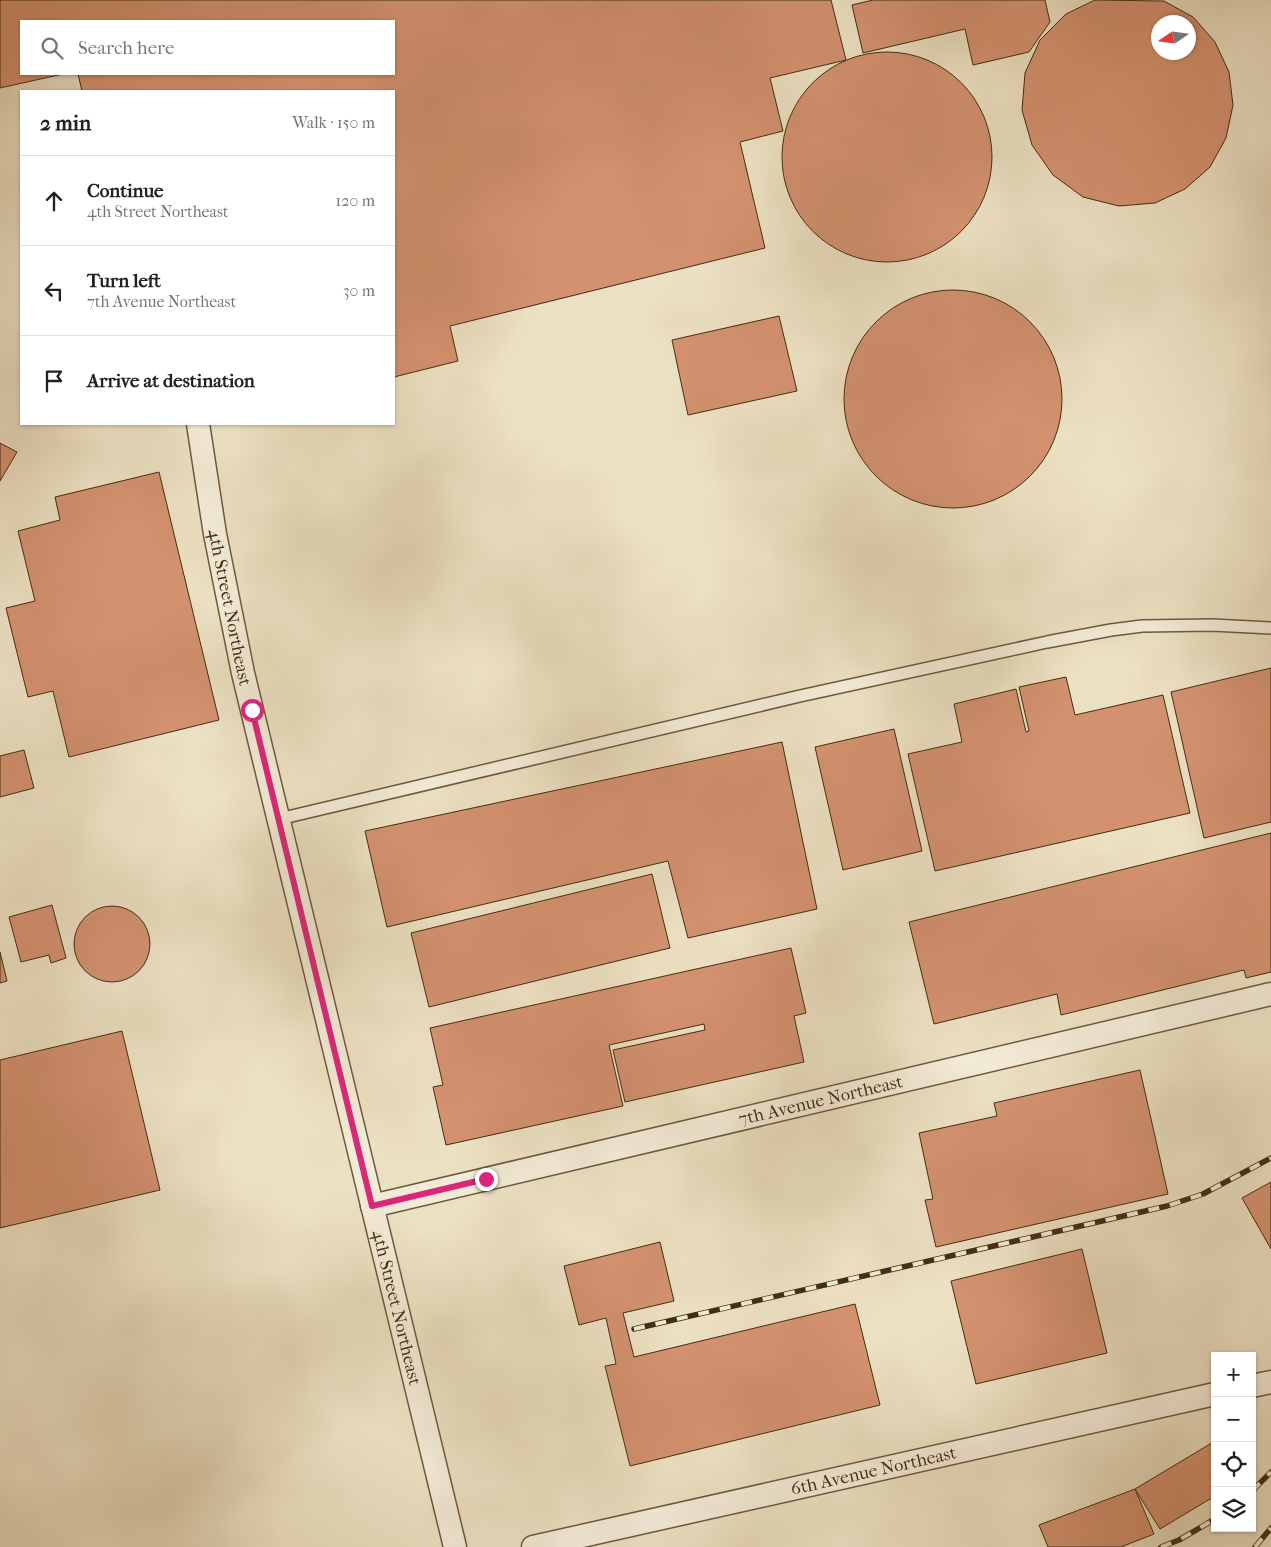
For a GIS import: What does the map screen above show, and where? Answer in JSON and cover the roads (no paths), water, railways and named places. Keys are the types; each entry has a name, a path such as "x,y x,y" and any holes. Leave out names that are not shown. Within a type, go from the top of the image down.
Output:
{"street":[{"name":"4th Street Northeast","path":"198,425 221,562 243,673 455,1547"},
{"name":"7th Avenue Northeast","path":"372,1206 1271,994"},
{"path":"1256,1385 1271,1382"},
{"name":"6th Avenue Northeast","path":"533,1547 1211,1395"}],"lane":[{"path":"279,820 800,696 1047,642 1142,626 1212,625 1271,628"}],"railway":[{"path":"634,1329 1167,1206 1203,1194 1271,1158"},
{"path":"1256,1487 1271,1472"},
{"path":"1161,1547 1179,1540 1211,1521"},
{"path":"1255,1547 1271,1528"}]}
